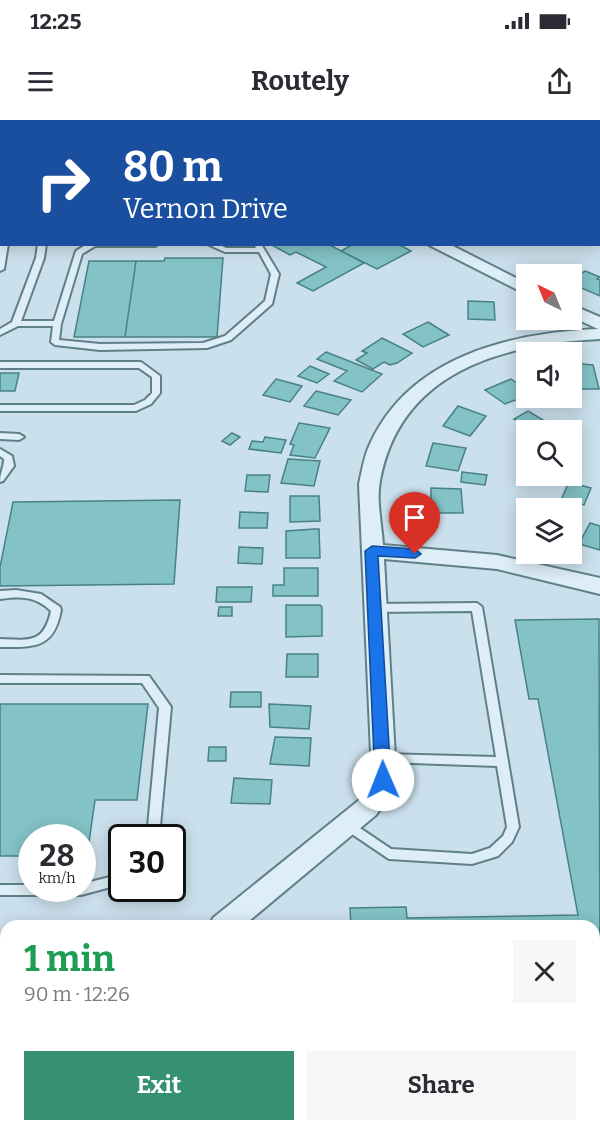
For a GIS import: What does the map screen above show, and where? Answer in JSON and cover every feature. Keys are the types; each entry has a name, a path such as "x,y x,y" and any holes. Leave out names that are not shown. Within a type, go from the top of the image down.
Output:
{"street":[{"path":"439,246 516,284"},
{"path":"582,315 600,324"},
{"path":"230,920 346,825 378,794 384,776 369,484 372,462 385,430 412,396 444,372 494,349 547,336 600,334"},
{"path":"372,551 497,562 600,586"}],"lane":[{"path":"0,269 4,246"},
{"path":"16,323 41,246"},
{"path":"90,246 80,253 57,324 55,342 69,346 204,346 228,338 270,302 275,274 259,248 225,250 215,246"},
{"path":"0,333 16,323 57,324"},
{"path":"0,365 135,364 150,369 156,376 156,393 148,402 136,408 0,408"},
{"path":"0,435 19,437"},
{"path":"0,452 9,459 9,466 0,479"},
{"path":"0,595 33,594 46,600 56,610 54,622 47,636 38,643 0,643"},
{"path":"346,825 389,854 472,859 494,852 508,839 513,827 477,607 375,608"},
{"path":"0,679 145,678 165,707 154,824"},
{"path":"383,758 503,762"},
{"path":"0,890 81,890 108,883"}],"building":[{"path":"274,246 332,246 364,263 313,291 297,283 326,267 296,252 290,255"},
{"path":"350,246 402,246 411,251 377,269 341,251"},
{"path":"165,258 223,258 217,337 125,337 136,261 164,261"},
{"path":"89,261 136,261 125,337 74,337"},
{"path":"585,271 600,277 597,279 600,280 600,296 582,288 582,273"},
{"path":"468,301 494,302 495,320 468,319"},
{"path":"428,322 449,335 423,347 403,334"},
{"path":"382,338 412,353 397,363 390,365 384,362 373,369 356,360 367,353 362,351"},
{"path":"326,352 382,374 362,392 334,381 347,371 317,359"},
{"path":"582,364 593,365 599,389 582,389"},
{"path":"310,366 329,374 317,383 298,376"},
{"path":"0,373 19,373 15,391 0,391"},
{"path":"276,379 302,386 290,402 263,395"},
{"path":"511,379 516,382 516,401 505,404 485,390"},
{"path":"316,391 351,400 338,415 304,406"},
{"path":"458,406 486,416 470,436 443,426"},
{"path":"528,411 543,420 516,420 514,419"},
{"path":"299,423 330,428 315,458 290,455 294,445 290,444"},
{"path":"232,433 240,437 230,445 222,441"},
{"path":"265,437 286,440 281,453 249,449 252,441 263,442"},
{"path":"433,443 466,448 458,471 426,466"},
{"path":"288,459 320,461 314,486 281,483"},
{"path":"462,472 487,475 485,485 461,482"},
{"path":"247,475 270,475 268,492 245,491"},
{"path":"567,486 591,488 584,505 582,505 582,498 562,498"},
{"path":"431,488 461,489 463,513 431,513"},
{"path":"290,496 319,496 320,521 290,522"},
{"path":"180,500 174,584 0,586 0,567 13,502"},
{"path":"240,512 268,513 267,528 239,528"},
{"path":"590,523 600,526 600,550 582,545 582,538"},
{"path":"319,529 320,558 286,558 286,531"},
{"path":"239,547 263,548 262,564 238,563"},
{"path":"284,568 318,568 318,596 273,596 273,585 284,585"},
{"path":"217,587 252,587 251,602 216,602"},
{"path":"286,605 320,605 322,607 322,636 286,637"},
{"path":"219,607 232,607 232,616 218,616"},
{"path":"599,619 600,920 351,920 350,908 406,907 407,918 578,915 538,699 529,699 515,620"},
{"path":"287,654 318,654 318,677 286,677"},
{"path":"231,692 261,692 261,707 230,707"},
{"path":"0,704 148,704 137,800 95,800 92,824 18,824 18,856 0,856"},
{"path":"269,704 311,706 309,729 270,727"},
{"path":"275,737 311,738 309,766 270,764"},
{"path":"209,747 226,747 226,761 208,761"},
{"path":"234,778 272,780 270,804 231,803"}],"route":[{"path":"383,780 372,551 415,554"}]}
